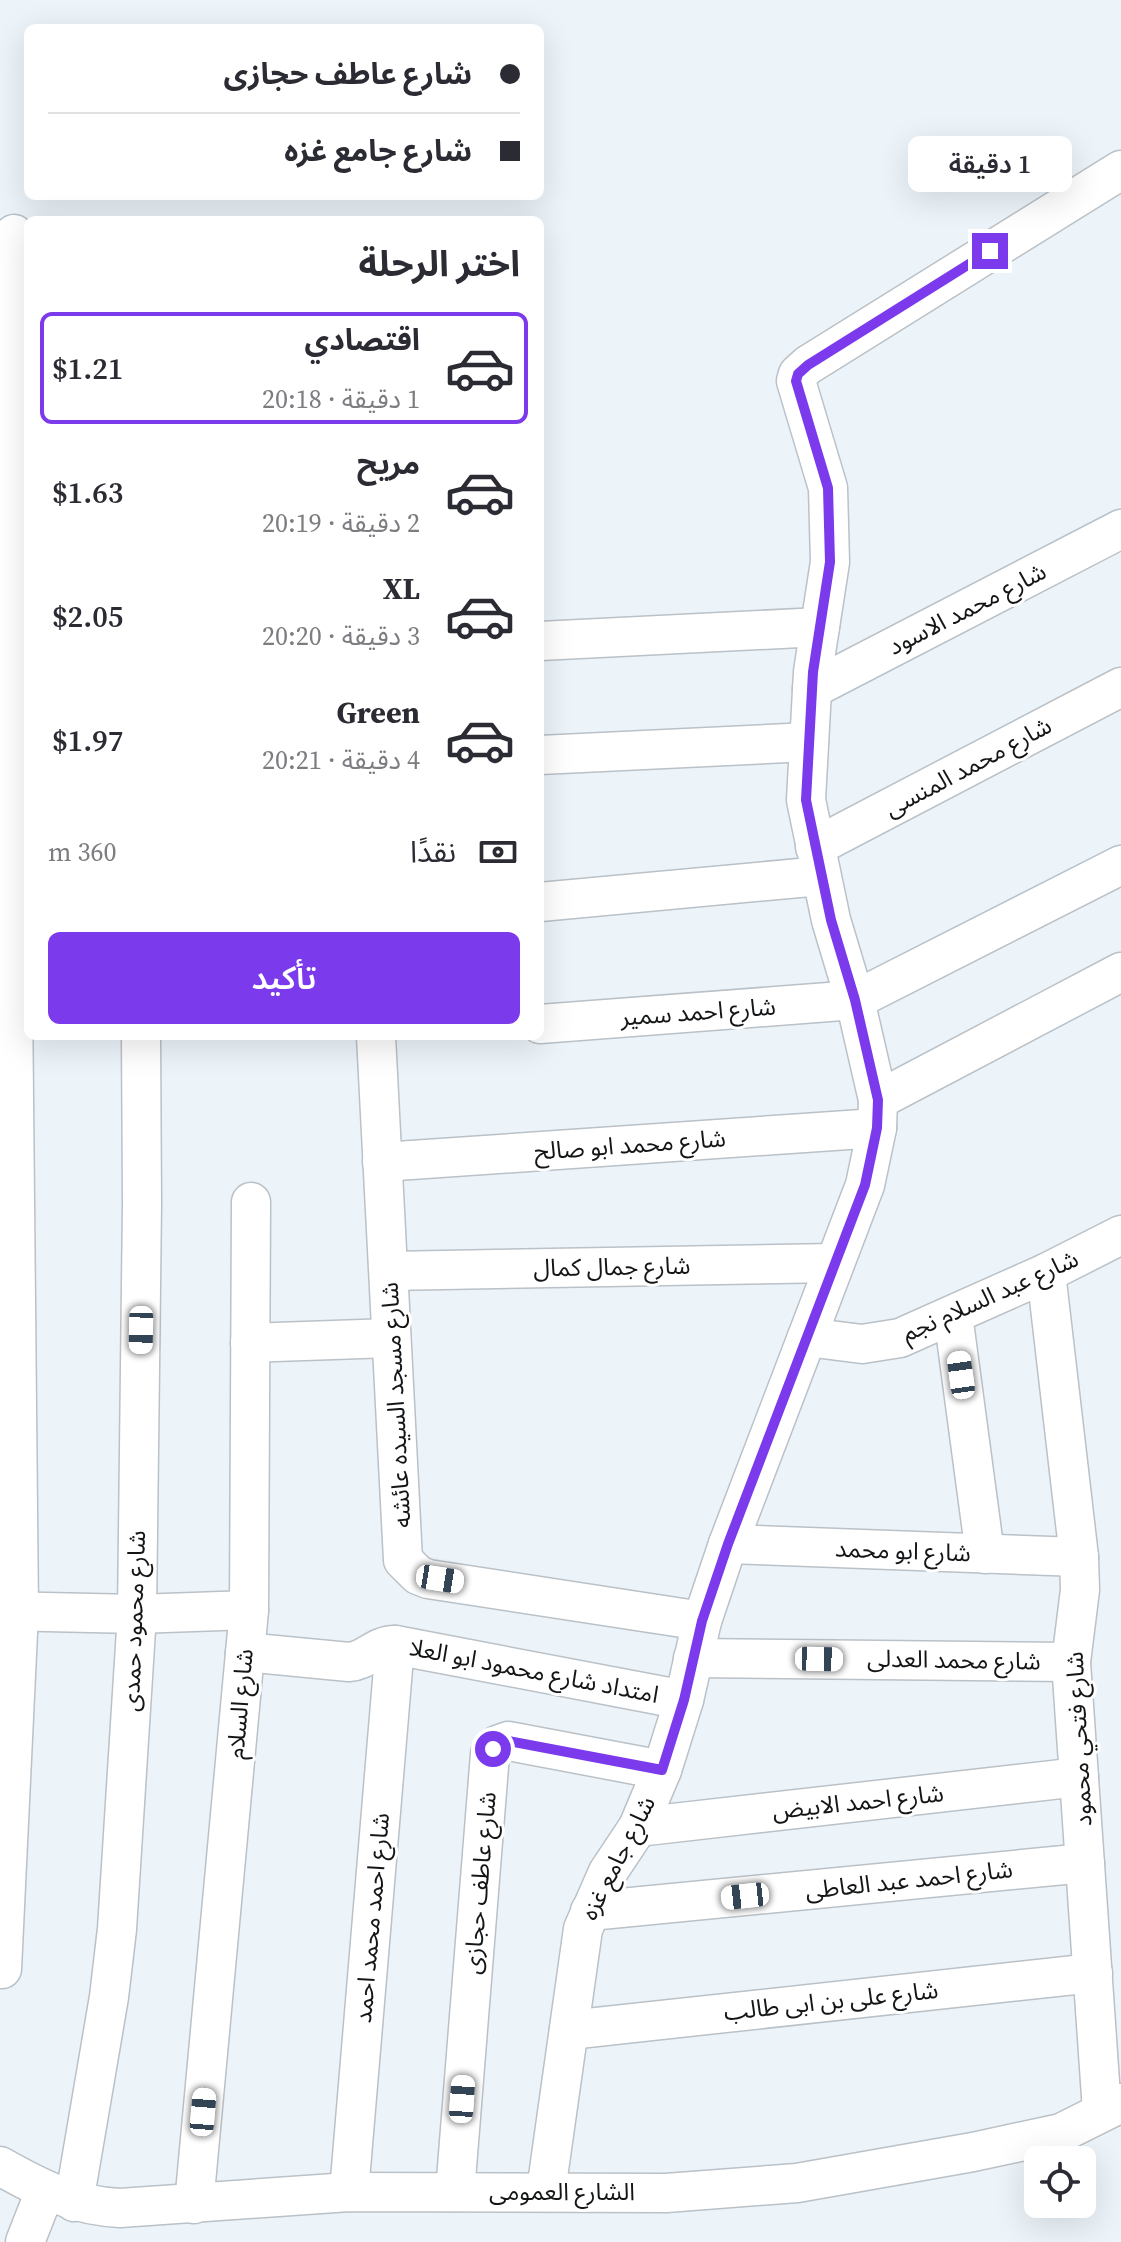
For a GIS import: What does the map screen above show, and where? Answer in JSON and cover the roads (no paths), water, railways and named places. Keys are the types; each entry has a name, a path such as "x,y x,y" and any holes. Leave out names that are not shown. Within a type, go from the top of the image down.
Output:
{"street":[{"name":"شارع جامع غزه","path":"546,2191 583,1929 608,1872 638,1827 662,1770 684,1700 702,1621 728,1544 865,1185 877,1114 855,1000 831,920 806,800 812,689 830,562 828,488 797,388 798,374 1121,170"},
{"path":"2,1969 9,1612 5,790 14,234"},
{"name":"شارع محمد الاسود","path":"812,689 1121,529"},
{"path":"544,641 820,627"},
{"name":"شارع محمد المنسى","path":"818,862 1121,687"},
{"path":"544,755 809,742"},
{"path":"544,901 818,862"},
{"path":"855,1000 1121,865"},
{"name":"شارع محمد ابو صالح","path":"382,1162 877,1114 1121,972"},
{"name":"شارع احمد سمير","path":"544,1024 855,1000"},
{"name":"شارع محمود حمدى","path":"25,2242 59,2196 109,1997 117,1929 137,1614 141,1040"},
{"name":"شارع مسجد السيده عائشه","path":"377,1040 403,1560 428,1579 702,1621"},
{"name":"شارع السلام","path":"194,2204 249,1610 251,1202"},
{"name":"شارع عبد السلام نجم","path":"807,1337 862,1344 900,1338 1046,1273 1121,1235"},
{"name":"شارع جمال كمال","path":"389,1271 835,1263"},
{"name":"شارع فتحي محمود","path":"1046,1273 1079,1557 1080,1590 1071,1662 1093,1973 1112,2107"},
{"path":"953,1315 985,1554"},
{"path":"250,1343 391,1338"},
{"name":"شارع ابو محمد","path":"728,1544 1079,1557"},
{"path":"9,1612 137,1614 249,1610"},
{"name":"امتداد شارع محمود ابو العلا","path":"245,1652 349,1662 362,1659 384,1645 395,1645 684,1700"},
{"name":"شارع احمد محمد احمد","path":"349,2192 395,1645"},
{"name":"شارع محمد العدلى","path":"693,1658 1071,1662"},
{"name":"شارع عاطف حجازى","path":"455,2192 490,1754 497,1745 508,1741 662,1770"},
{"name":"شارع احمد الابيض","path":"638,1827 1079,1777"},
{"name":"شارع احمد عبد العاطى","path":"590,1911 1085,1863"},
{"name":"شارع على بن ابى طالب","path":"569,2030 1093,1973"},
{"name":"الشارع العمومى","path":"0,2166 59,2196 95,2207 194,2204 349,2192 666,2193 797,2183 973,2152 1061,2133 1112,2107"}]}
